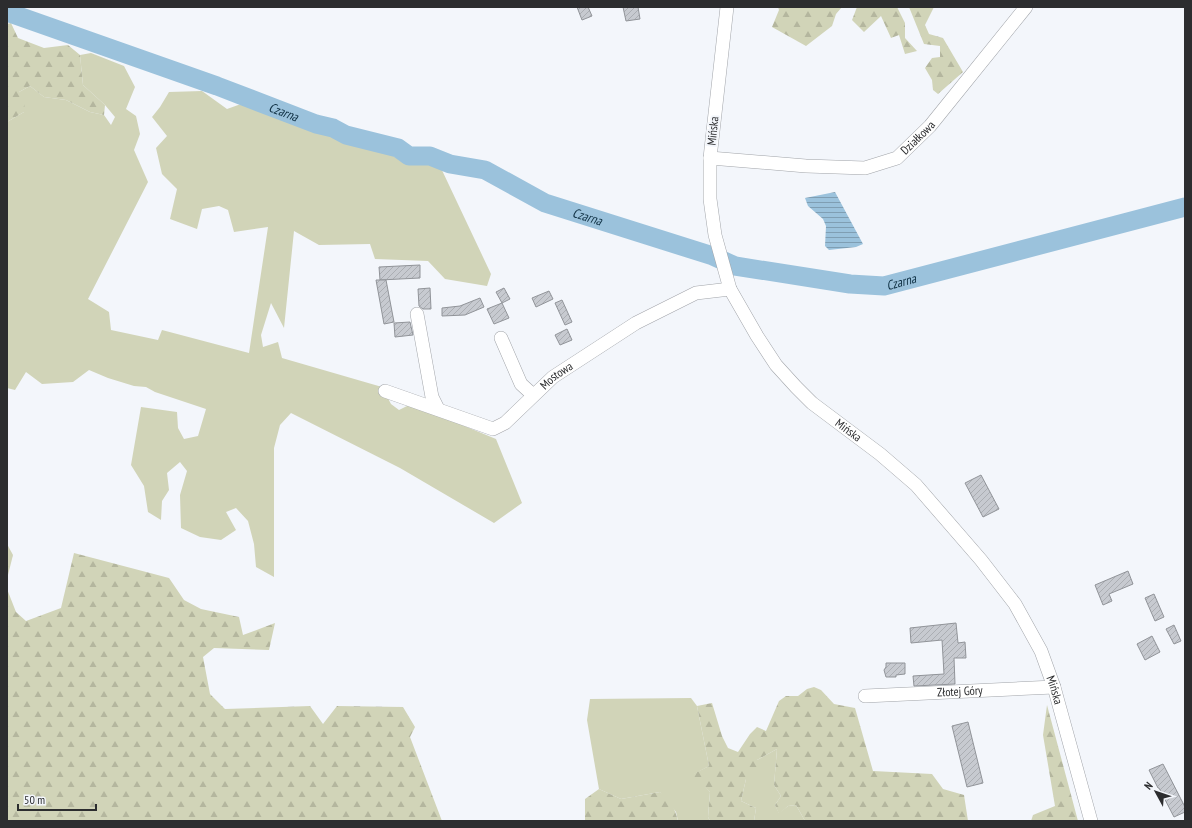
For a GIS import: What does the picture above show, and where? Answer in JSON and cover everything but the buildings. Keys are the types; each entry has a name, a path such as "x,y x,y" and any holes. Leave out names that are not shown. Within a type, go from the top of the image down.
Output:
{"street":[{"name":"Mińska","path":"727,7 710,158 710,199 715,234 730,290 756,336 776,364 796,387 812,403 880,454 916,485 980,560 1015,604 1041,651 1054,687 1091,821"},
{"name":"Działkowa","path":"710,158 806,166 865,168 897,158 930,126 1026,7"},
{"name":"Mostowa","path":"385,391 493,429 505,422 553,377 636,322 696,293 730,290"},
{"path":"417,314 432,397 438,409"},
{"path":"501,338 521,384 533,395"},
{"name":"Złotej Góry","path":"865,696 1054,687"}],"green space":[{"path":"778,7 842,7 836,14 832,26 806,46 772,27 779,10"},
{"path":"857,7 897,7 905,23 905,38 917,51 905,54 899,35 891,38 881,16 864,32 852,20"},
{"path":"909,7 934,7 925,25 929,34 943,38 963,72 938,94 933,90 932,80 925,68 932,58 940,57 940,46 924,44"},
{"path":"11,23 18,38 44,48 68,45 80,55 83,85 105,105 104,115 90,112 66,100 44,97 30,86 19,92 25,97 24,112 7,122 7,24"},
{"path":"91,53 124,66 135,87 126,109 136,116 140,134 134,150 148,182 88,299 109,312 111,330 158,340 162,330 249,353 268,227 234,232 228,210 219,206 202,209 197,229 170,219 177,189 162,174 156,148 167,136 152,117 169,92 202,91 227,109 241,104 304,127 386,151 404,163 421,161 440,166 491,274 487,286 445,279 428,261 375,259 370,244 319,245 294,231 284,328 271,303 261,335 263,347 278,342 282,358 382,387 391,404 399,410 411,404 496,439 522,503 494,523 400,468 291,413 280,425 274,448 274,577 256,567 254,544 248,521 236,508 226,512 236,530 221,540 200,537 181,528 180,495 187,471 180,462 167,473 169,490 162,501 161,520 148,512 144,486 131,465 141,407 177,412 178,428 184,439 198,436 206,409 155,392 146,387 134,386 89,370 73,382 42,384 26,372 15,390 7,388 7,122 24,112 19,92 30,86 44,97 66,100 90,112 104,115 111,125 115,117 105,105 83,85 80,55"},
{"path":"7,544 13,555 7,579"},
{"path":"74,553 169,578 184,600 201,609 239,617 243,635 275,623 269,650 214,648 203,657 210,694 225,709 310,706 323,724 337,706 403,707 415,727 410,737 442,821 7,821 7,589 16,612 26,621 61,608"},
{"path":"814,687 821,690 834,704 855,708 873,771 932,774 943,789 964,795 968,821 805,821 796,805 788,806 779,814 775,805 781,796 774,785 777,749 757,760 758,779 746,779 741,801 756,808 754,821 710,821 708,817 710,792 704,786 692,781 693,774 709,766 697,706 712,703 722,736 728,748 738,752 750,734 757,727 766,731 779,701 786,696 798,696 807,689"},
{"path":"691,698 697,706 709,766 694,774 710,792 708,817 710,821 678,821 676,812 660,792 621,799 599,789 587,720 590,699"},
{"path":"1047,705 1078,821 1031,821 1033,815 1055,806 1043,735"},
{"path":"777,749 774,785 781,796 775,805 779,813 788,806 796,805 805,821 754,821 756,808 741,801 746,779 757,760"},
{"path":"599,789 621,799 660,792 672,805 678,821 585,821 585,799"}],"water":[{"path":"835,192 863,244 856,247 829,250 825,246 826,226 823,219 808,206 805,198"}],"waterway":[{"name":"Czarna","path":"7,12 217,86 316,124 333,128 346,135 398,148 409,156 430,156 450,164 485,170 545,203 713,256 735,266 850,284 884,286 1185,207"}]}
